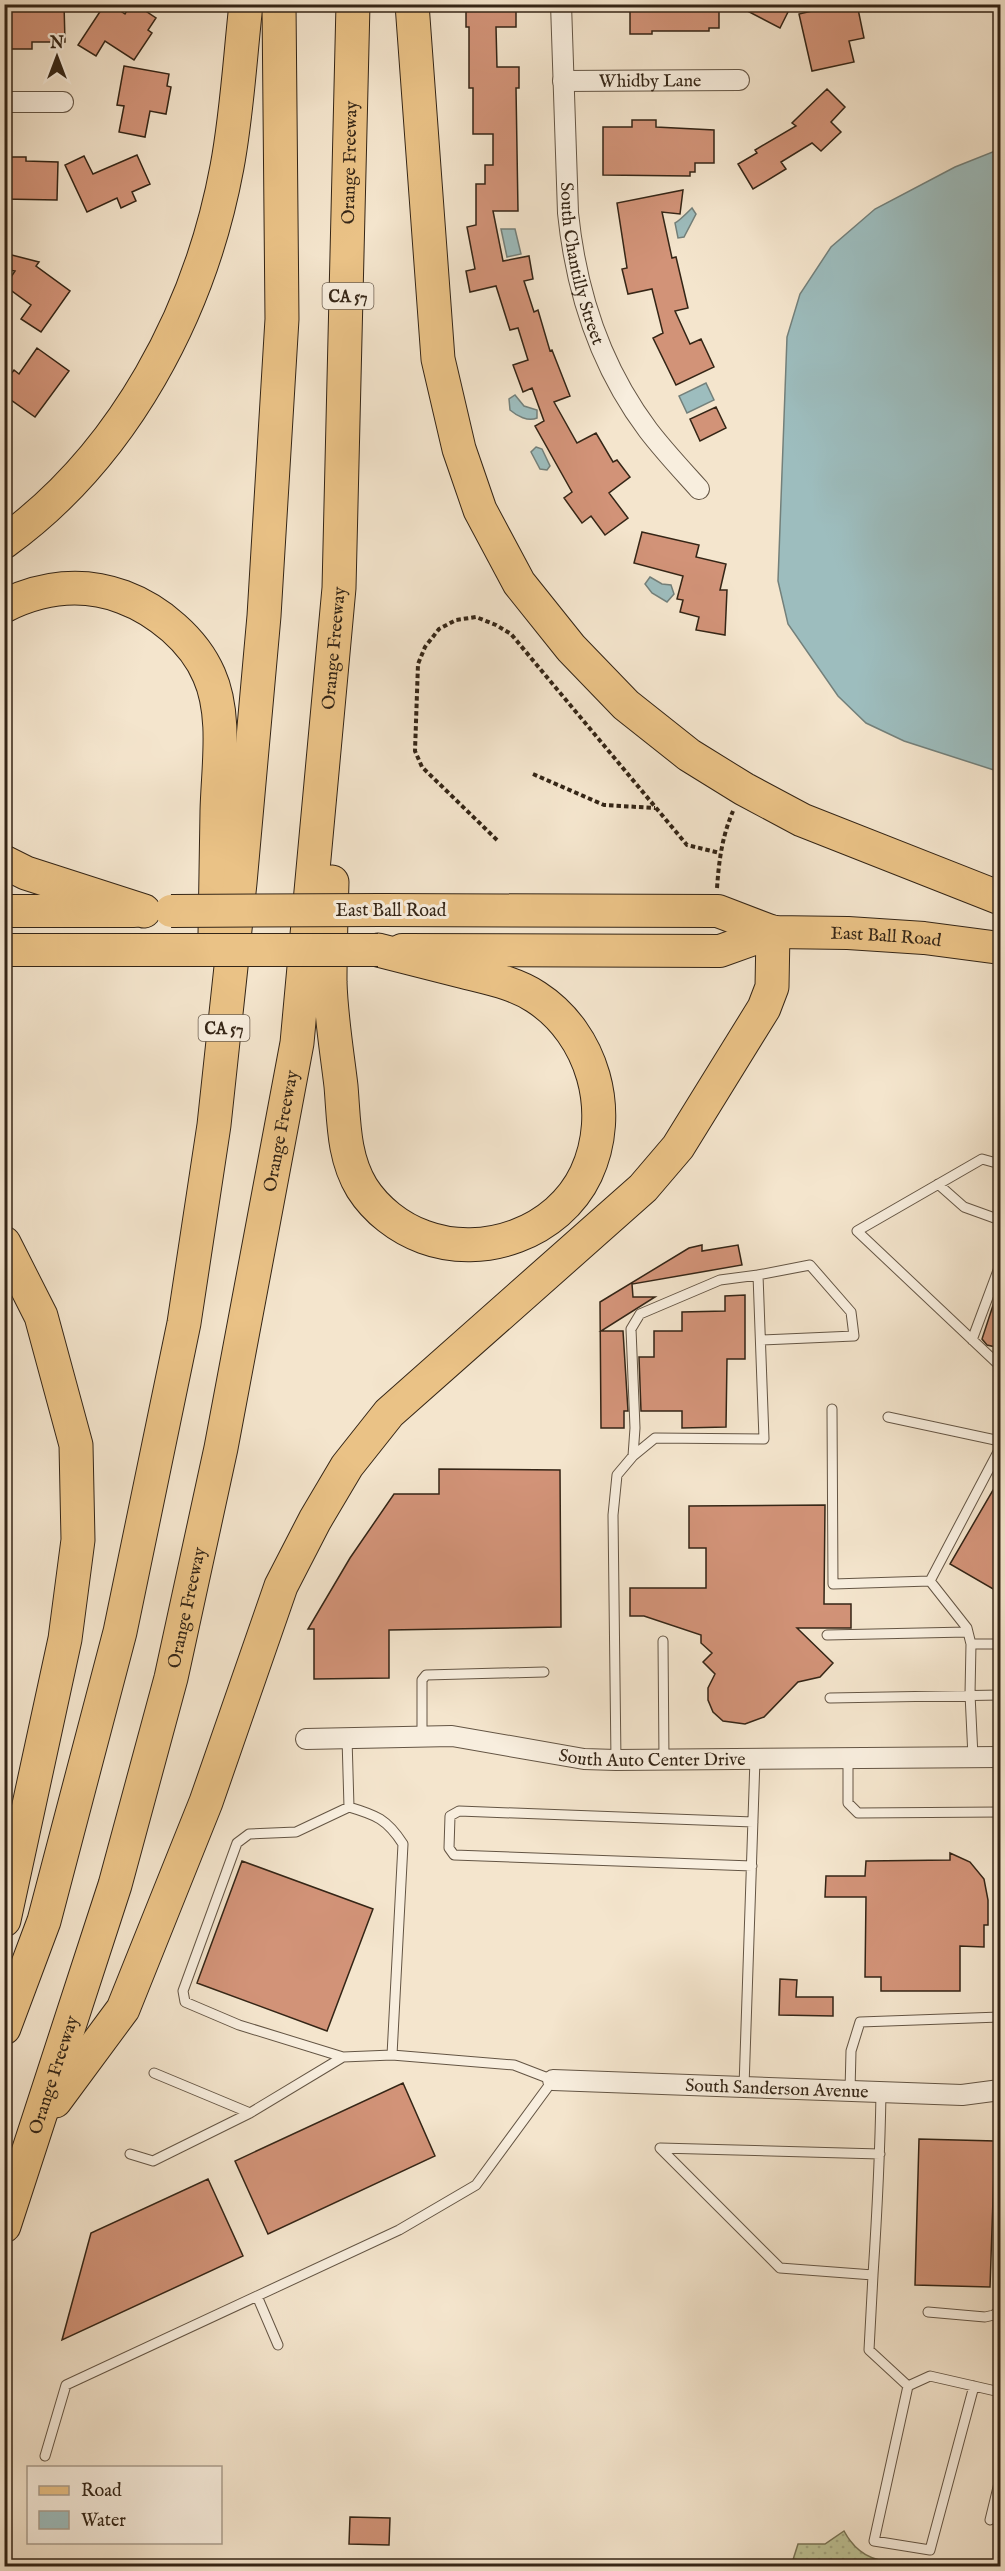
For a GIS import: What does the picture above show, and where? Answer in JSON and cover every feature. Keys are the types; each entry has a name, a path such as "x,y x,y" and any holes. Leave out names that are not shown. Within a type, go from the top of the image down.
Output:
{"highway":[{"path":"4,542 35,520 63,494 129,414 166,347 187,300 210,234 227,167 246,4"},
{"name":"CA 57","path":"4,2028 44,1921 120,1632 184,1323 214,1125 240,883 264,616 282,319 279,4"},
{"name":"Orange Freeway","path":"4,2226 115,1885 171,1678 221,1448 297,1043 339,588 353,4"},
{"path":"412,4 438,359 459,449 480,510 519,583 571,648 626,705 689,755 744,789 802,820 1000,898"},
{"path":"4,606 24,596 51,590 81,588 108,591 141,604 159,616 194,651 210,676 219,716 214,1125"},
{"path":"339,588 330,984 345,1140 352,1167 362,1188 376,1206 394,1221 414,1233 435,1241 459,1246 480,1246 504,1241 529,1230 550,1217 571,1197 586,1174 597,1137 598,1099 593,1072 585,1053 573,1031 557,1013 513,984 378,950"},
{"path":"4,862 26,873 158,911"},
{"path":"38,2124 123,2009 206,1802 281,1586 315,1520 347,1466 389,1413 643,1188 678,1147 764,1008 772,987 773,932"},
{"path":"4,1243 40,1316 76,1445 78,1540 65,1639 4,1920"}],"main road":[{"name":"East Ball Road","path":"4,911 718,911 773,932 891,936 1000,948"},
{"name":"East Ball Road","path":"4,950 720,951 773,932"}],"street":[{"name":"South Chantilly Street","path":"561,4 568,213 571,243 583,300 605,357 632,406 656,439 699,489"},
{"name":"Whidby Lane","path":"562,81 739,80"},
{"path":"4,102 63,102"},
{"name":"South Auto Center Drive","path":"306,1739 452,1736 584,1759 616,1760 1000,1757"},
{"name":"South Sanderson Avenue","path":"553,2080 962,2095 1000,2090"}],"lane":[{"path":"1000,1164 982,1159 857,1231 1000,1366"},
{"path":"938,1184 964,1208 1000,1220"},
{"path":"633,1456 635,1428 631,1329 640,1314 720,1280 810,1265 851,1312 854,1336 761,1340"},
{"path":"972,1340 1000,1265"},
{"path":"616,1760 613,1515 617,1475 633,1456 655,1438 764,1439 758,1275"},
{"path":"832,1408 833,1584 930,1581"},
{"path":"888,1417 1000,1441"},
{"path":"930,1581 1000,1448"},
{"path":"930,1581 967,1628 971,1644 970,1694 973,1757"},
{"path":"827,1635 967,1632"},
{"path":"663,1641 664,1760"},
{"path":"971,1644 1000,1644"},
{"path":"422,1737 422,1680 426,1675 544,1672"},
{"path":"830,1698 1000,1695"},
{"path":"347,1738 349,1807"},
{"path":"848,1758 848,1803 858,1812 1000,1812"},
{"path":"744,2087 754,1759"},
{"path":"45,2456 66,2385 399,2230 476,2185 553,2080 514,2065 392,2055 343,2057 239,2025 185,2002 183,1991 237,1843 249,1834 296,1832 349,1807 376,1814 393,1828 403,1844 392,2055"},
{"path":"752,1866 454,1855 449,1848 450,1816 459,1811 753,1822"},
{"path":"850,2091 851,2051 860,2022 1000,2018"},
{"path":"130,2154 153,2161 250,2113 343,2057"},
{"path":"154,2073 250,2113"},
{"path":"881,2092 880,2154 869,2350 908,2386"},
{"path":"873,2275 780,2268 660,2148 880,2154"},
{"path":"257,2296 278,2345"},
{"path":"928,2312 985,2317 994,2315 1000,2310"},
{"path":"908,2386 930,2376 1000,2392 1000,2395"},
{"path":"908,2386 874,2541 930,2550 974,2386"},
{"path":"990,2520 1000,2478"}],"path":[{"path":"497,840 422,767 415,751 418,664 425,646 439,629 456,620 477,617 511,634 687,845 720,853"},
{"path":"533,774 604,805 655,808"},
{"path":"718,911 720,853 724,831 744,789"}],"green space":[{"path":"844,2531 852,2543 872,2558 894,2563 933,2566 791,2566 798,2544 825,2544"}],"water":[{"path":"1000,149 1000,772 904,741 866,723 838,696 788,624 778,581 787,337 800,294 831,247 875,209 955,167"},
{"path":"692,208 696,214 684,237 678,238 675,223"},
{"path":"501,229 515,229 521,254 507,257"},
{"path":"706,383 714,400 687,413 679,396"},
{"path":"515,395 524,406 537,410 537,418 523,418 510,410 509,399"},
{"path":"536,447 542,449 550,466 547,470 540,469 531,452"},
{"path":"650,577 662,584 671,585 674,594 667,602 652,593 645,584"}],"building":[{"path":"64,4 65,42 32,42 32,49 8,49 7,5"},
{"path":"105,4 110,4 125,14 131,4 135,4 156,18 148,30 152,33 134,60 105,41 96,56 78,45"},
{"path":"466,4 516,6 516,27 496,27 497,67 519,67 519,88 516,88 518,211 493,211 503,261 529,256 533,279 524,281 534,312 538,310 550,351 552,350 570,396 554,402 577,443 596,433 613,462 617,460 630,477 609,493 628,518 605,535 591,516 582,523 564,498 572,492 535,426 544,421 532,388 523,392 513,365 528,360 518,328 510,330 496,286 470,292 466,271 475,269 467,227 476,225 476,184 485,184 485,165 493,165 493,134 473,134 473,88 469,88 469,27 466,27"},
{"path":"630,4 719,4 719,28 709,28 709,31 652,31 652,34 630,34"},
{"path":"734,4 792,4 780,28"},
{"path":"842,4 857,4 864,38 849,41 854,62 812,71 799,14"},
{"path":"124,66 169,74 167,86 171,87 166,114 150,111 145,137 119,132 124,106 117,105"},
{"path":"827,89 845,107 831,122 841,132 821,151 812,143 781,162 786,169 753,189 738,164 757,153 755,150 796,126 792,123"},
{"path":"632,120 656,120 656,127 714,130 714,163 695,163 695,172 690,172 690,176 603,175 603,127 632,127"},
{"path":"137,155 150,184 132,192 136,201 121,208 117,198 87,212 65,165 84,156 93,174"},
{"path":"4,157 26,157 26,161 58,162 57,200 4,199"},
{"path":"683,190 680,214 662,212 672,258 676,257 688,308 675,311 690,344 701,339 714,367 676,385 653,338 663,333 652,289 628,294 622,269 627,268 617,203"},
{"path":"4,253 39,262 36,266 70,291 41,332 21,319 31,305 5,286 15,271 4,269"},
{"path":"37,348 69,371 35,417 4,395 4,383 14,370 19,374"},
{"path":"716,407 726,428 700,441 690,419"},
{"path":"642,532 699,545 696,557 726,564 720,590 727,590 725,635 696,630 699,617 680,612 683,600 677,599 683,576 634,563"},
{"path":"702,1245 702,1251 738,1245 742,1265 632,1284 633,1297 655,1297 601,1331 623,1331 628,1411 624,1411 624,1428 601,1428 600,1302 689,1248"},
{"path":"998,1290 1000,1290 1000,1348 987,1345 982,1339"},
{"path":"745,1295 745,1359 727,1359 726,1427 682,1428 682,1411 641,1411 639,1357 654,1357 654,1331 682,1331 682,1312 725,1311 725,1296"},
{"path":"439,1469 560,1470 561,1627 389,1630 389,1678 314,1679 314,1629 308,1629 350,1558 394,1494 439,1494"},
{"path":"1000,1478 1000,1593 950,1564"},
{"path":"825,1505 824,1604 851,1604 851,1628 797,1628 833,1663 820,1677 798,1682 764,1717 745,1724 723,1721 713,1712 708,1700 708,1688 715,1674 703,1662 712,1653 701,1643 701,1635 644,1616 630,1616 630,1588 706,1588 706,1548 689,1548 689,1506"},
{"path":"950,1853 970,1862 984,1879 988,1900 988,1925 984,1925 984,1947 960,1946 960,1991 881,1991 881,1977 865,1977 866,1897 825,1897 826,1876 865,1876 866,1861 950,1860"},
{"path":"242,1861 373,1909 327,2031 197,1983"},
{"path":"780,1979 797,1980 796,1997 833,1997 833,2016 779,2015"},
{"path":"403,2083 435,2156 268,2234 235,2161"},
{"path":"919,2139 995,2141 990,2287 915,2285"},
{"path":"208,2179 243,2256 62,2340 91,2233"},
{"path":"350,2517 390,2518 389,2545 349,2544"}]}
